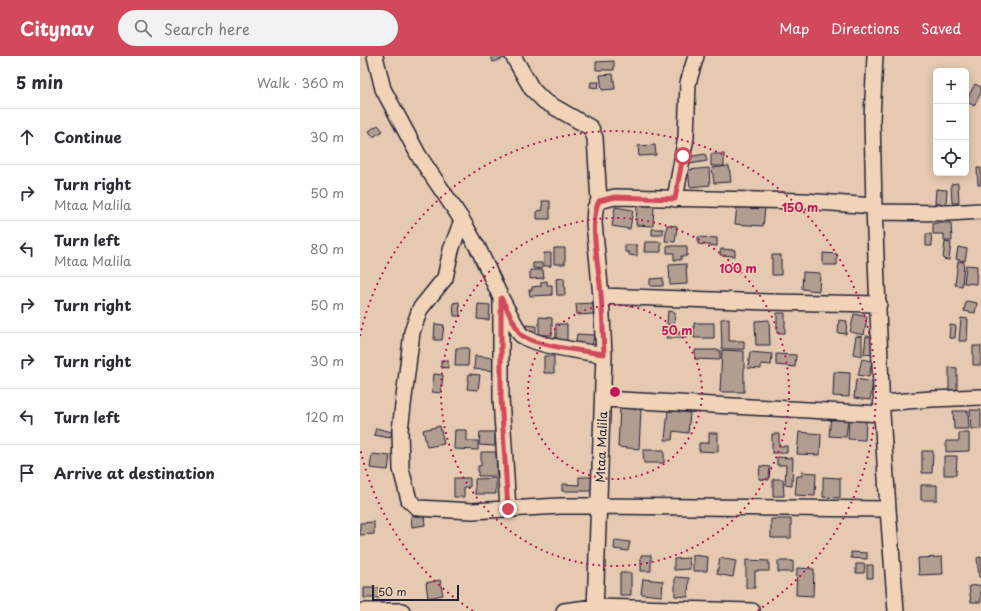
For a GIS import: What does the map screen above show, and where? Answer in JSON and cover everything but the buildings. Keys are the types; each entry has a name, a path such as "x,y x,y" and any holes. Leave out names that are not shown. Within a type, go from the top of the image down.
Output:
{"street":[{"path":"375,56 383,89 419,156 462,220 479,250 501,298 520,334 525,338 538,343 604,354"},
{"name":"Mtaa Malila","path":"513,56 532,89 544,101 591,128 595,138 599,201 595,208 594,223 601,296 604,354 595,609"},
{"path":"675,199 686,137 688,83 696,56"},
{"path":"875,56 872,119 874,210 879,304 882,408 896,611"},
{"path":"599,201 615,197 804,201 874,210 949,213 981,211"},
{"path":"462,220 451,250 445,278 420,310 412,332 400,430 401,469 409,500 418,508 472,511 560,506 888,509"},
{"path":"601,296 879,304"},
{"path":"501,298 501,398 508,509"},
{"path":"603,399 882,408 931,399 981,397"},
{"path":"564,611 595,609 752,611"},
{"path":"363,611 402,611"}],"route":[{"path":"508,509 501,398 501,298 520,334 525,338 538,343 604,354 601,296 594,223 595,208 599,201 615,197 675,199 683,156"}]}
